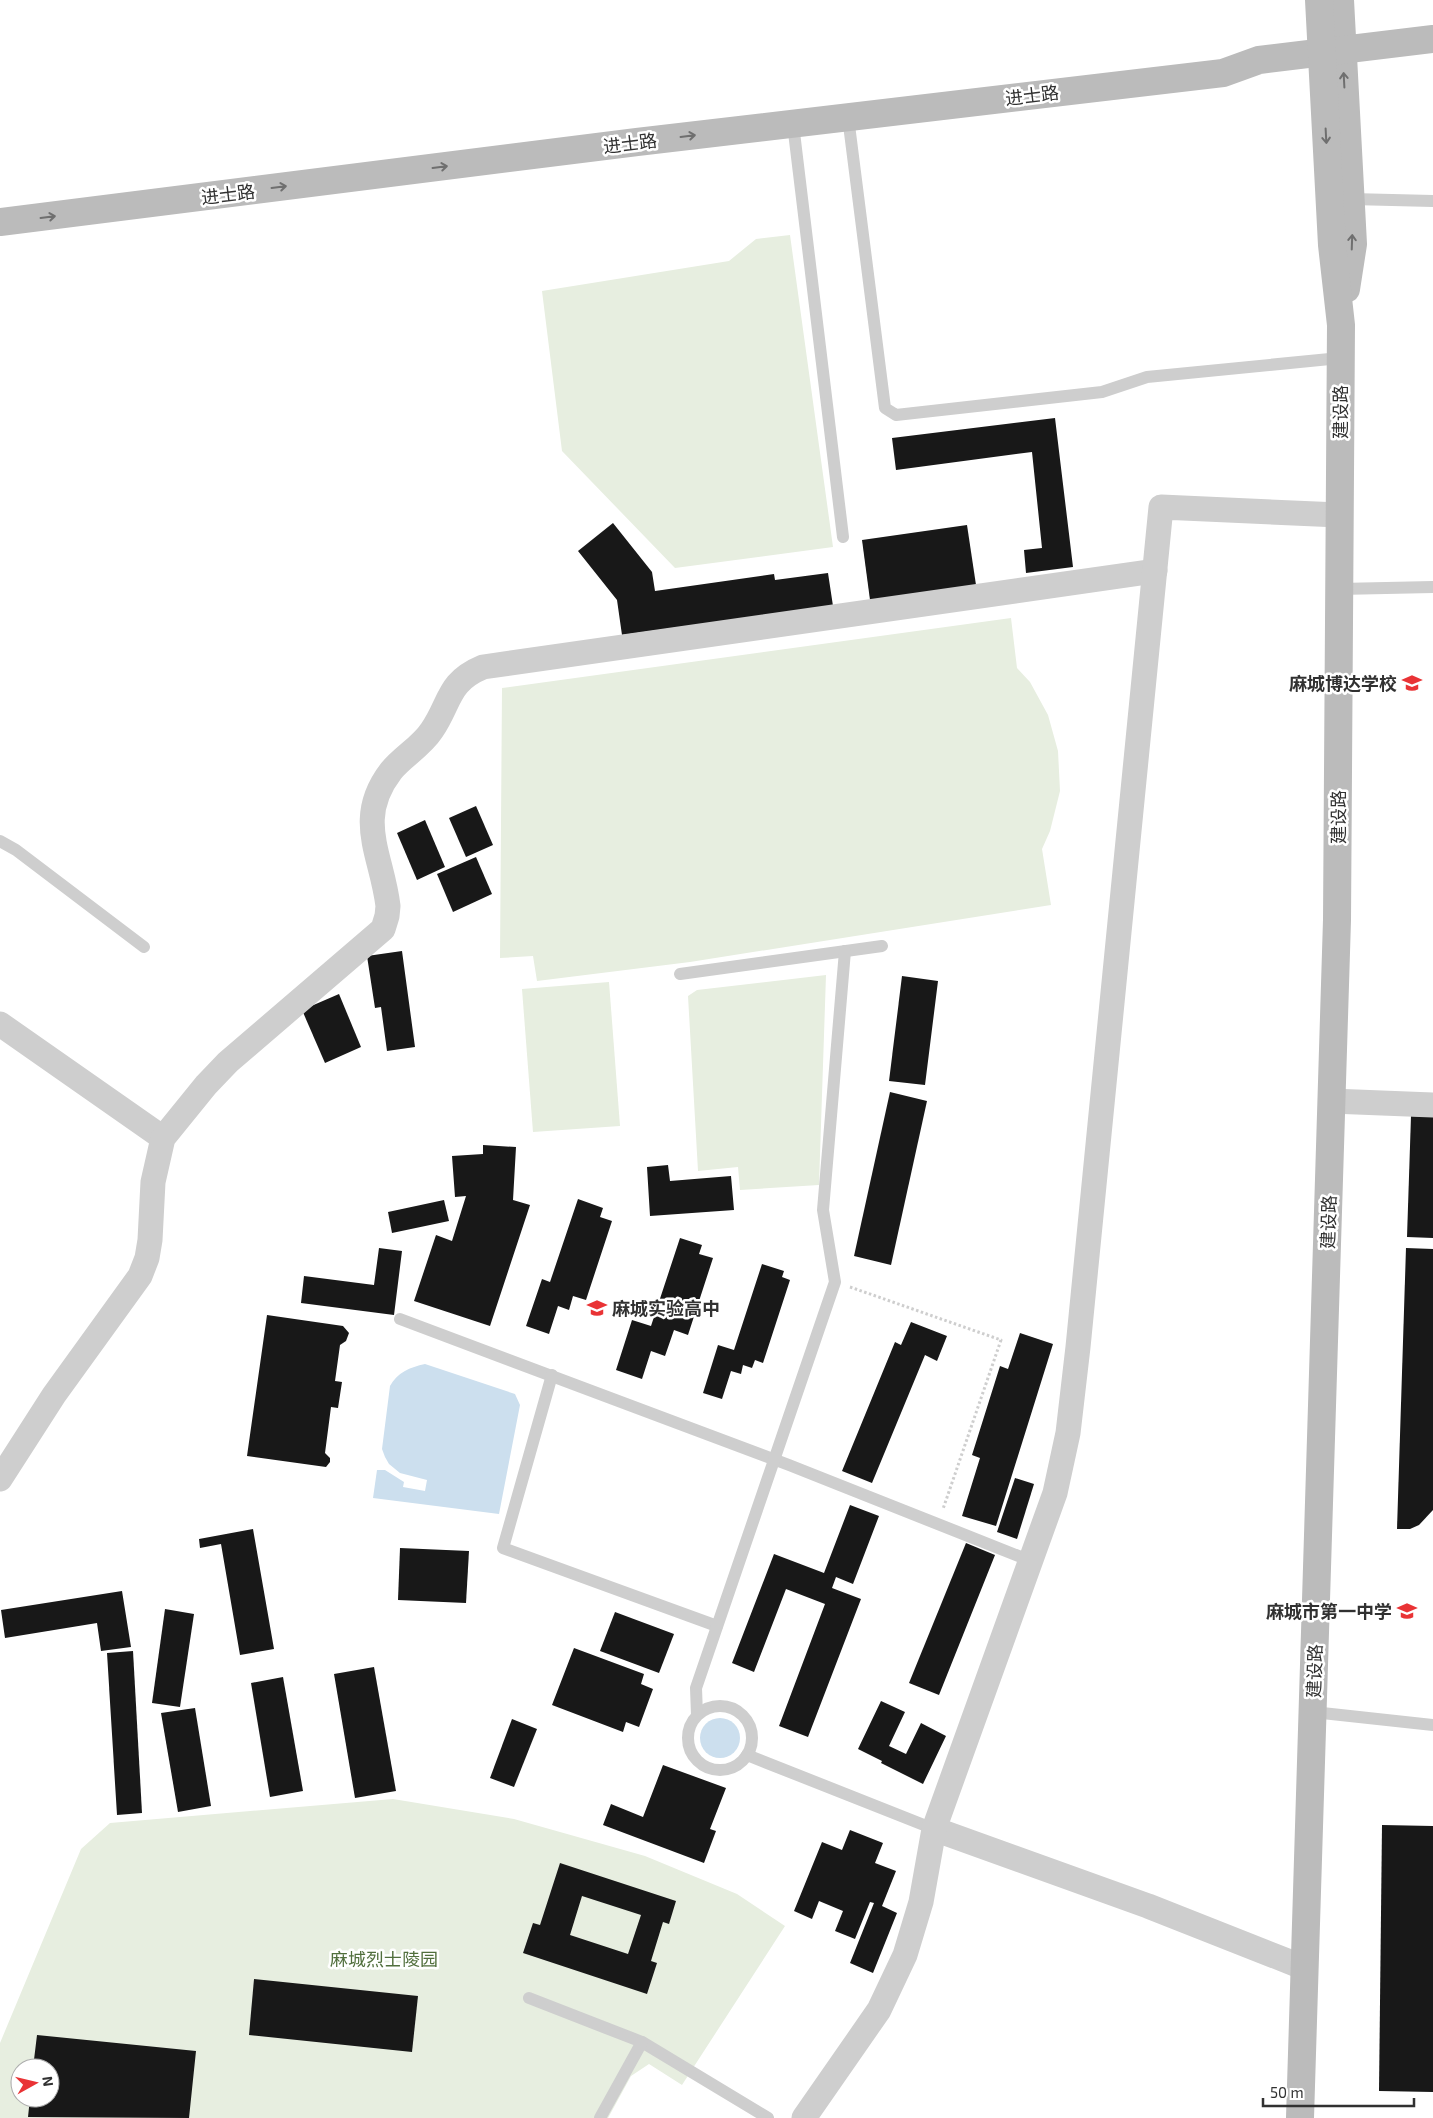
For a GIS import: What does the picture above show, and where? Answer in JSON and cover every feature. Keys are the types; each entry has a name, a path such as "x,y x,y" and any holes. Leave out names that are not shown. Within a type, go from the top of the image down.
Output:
{"main road":[{"name":"建设路","path":"1300,2118 1337,920 1340,358 1341,325 1353,244 1350,199 1332,51 1319,0"},
{"name":"建设路","path":"1340,0 1332,51 1332,245 1341,325"},
{"name":"进士路","path":"0,222 848,117 1223,73 1259,60 1433,39"},
{"name":"进士路","path":"0,204 635,124 1220,54 1259,60"}],"street":[{"path":"804,2118 879,2010 905,1955 922,1902 934,1829 1055,1494 1068,1433 1079,1338 1161,507 1339,515"},
{"path":"0,1478 54,1395 140,1276 147,1258 150,1240 153,1182 163,1138 206,1085 228,1062 383,929 388,906 371,832 374,804 381,786 392,770 420,745 432,730 451,690 472,671 483,667 1155,571"},
{"path":"0,1024 163,1138"},
{"path":"1332,1101 1433,1105"},
{"path":"934,1829 1148,1906 1305,1968"}],"lane":[{"path":"848,117 885,408 896,415 1102,392 1147,377 1340,358"},
{"path":"793,124 843,537"},
{"path":"1350,199 1433,201"},
{"path":"1339,589 1433,587"},
{"path":"0,841 16,850 144,946"},
{"path":"680,974 882,946"},
{"path":"696,1716 696,1688 835,1282 823,1210 845,951"},
{"path":"400,1319 774,1459 1031,1561"},
{"path":"552,1375 503,1548 717,1626"},
{"path":"719,1706 732,1708 742,1715 750,1725 752,1738 747,1755 743,1761 733,1768 721,1771 708,1769 697,1762 690,1751 687,1739 690,1726 696,1716 707,1708 719,1706"},
{"path":"1313,1712 1433,1725"},
{"path":"747,1755 934,1829"},
{"path":"529,1998 642,2042 768,2118"},
{"path":"600,2118 642,2042"}],"path":[{"path":"835,1282 1001,1340 938,1524"}],"green space":[{"path":"790,235 833,547 675,568 562,451 542,291 729,261 756,239"},
{"path":"1011,618 1017,668 1030,682 1048,715 1058,751 1060,791 1050,831 1042,849 1051,905 690,962 537,981 533,956 500,958 502,688"},
{"path":"826,975 819,1185 740,1190 738,1167 698,1171 688,996 697,990"},
{"path":"609,982 620,1126 533,1132 522,989"},
{"name":"麻城烈士陵园","path":"393,1799 514,1819 645,1856 737,1894 785,1926 682,2085 649,2064 631,2076 608,2118 0,2118 0,2043 81,1849 110,1823"}],"water":[{"path":"425,1364 515,1394 520,1405 499,1514 373,1498 377,1470 385,1470 404,1482 403,1487 425,1491 427,1480 400,1473 389,1464 382,1449 390,1386 404,1371"},
{"path":"716,1718 724,1718 731,1721 737,1727 740,1738 737,1749 731,1755 724,1758 716,1758 709,1755 703,1749 700,1742 700,1734 703,1727 709,1721"}],"building":[{"path":"1055,418 1073,567 1026,573 1024,550 1042,548 1032,452 896,470 892,438"},
{"path":"613,523 652,572 655,591 774,574 775,580 828,573 833,606 622,635 617,600 578,551"},
{"path":"967,525 976,585 870,600 862,540"},
{"path":"476,806 493,845 466,857 449,818"},
{"path":"425,820 445,867 417,880 397,833"},
{"path":"476,857 492,894 453,912 437,874"},
{"path":"402,951 415,1047 387,1051 381,1007 375,1008 367,956"},
{"path":"902,976 938,981 925,1085 889,1081"},
{"path":"339,994 361,1047 325,1063 302,1010"},
{"path":"890,1092 927,1101 891,1265 854,1256"},
{"path":"1411,1116 1433,1117 1433,1238 1407,1237"},
{"path":"483,1145 516,1147 513,1200 530,1205 490,1326 414,1301 436,1235 452,1241 466,1196 455,1197 452,1156 483,1154"},
{"path":"668,1165 670,1181 731,1176 734,1210 650,1216 647,1167"},
{"path":"578,1199 603,1208 600,1217 612,1221 586,1300 573,1296 569,1310 558,1306 549,1334 526,1326 542,1279 550,1282"},
{"path":"444,1200 449,1221 392,1233 388,1212"},
{"path":"680,1238 702,1245 699,1254 713,1258 688,1335 674,1330 665,1356 651,1351 642,1379 616,1370 632,1320 651,1326"},
{"path":"379,1248 402,1251 394,1315 301,1303 304,1276 374,1285"},
{"path":"1406,1248 1433,1249 1433,1510 1419,1525 1410,1529 1397,1529"},
{"path":"762,1264 784,1271 782,1277 790,1280 763,1363 755,1360 752,1368 743,1365 741,1374 731,1371 722,1399 703,1393 718,1345 734,1350"},
{"path":"267,1315 343,1326 349,1333 346,1341 340,1345 335,1381 342,1382 338,1408 331,1407 325,1453 330,1458 330,1462 326,1467 247,1456"},
{"path":"911,1322 947,1336 937,1361 925,1355 872,1483 842,1471 895,1342 901,1345"},
{"path":"1020,1333 1053,1344 996,1526 962,1516 980,1458 972,1455 1000,1366 1008,1369"},
{"path":"1015,1478 1034,1484 1017,1539 997,1532"},
{"path":"850,1505 879,1516 853,1584 836,1577 832,1588 861,1599 808,1737 779,1726 825,1604 786,1589 754,1672 732,1663 774,1554 824,1573"},
{"path":"253,1529 274,1649 240,1655 221,1544 200,1548 199,1539"},
{"path":"966,1543 995,1555 939,1695 909,1683"},
{"path":"400,1548 469,1551 466,1603 398,1600"},
{"path":"122,1591 131,1647 101,1651 97,1623 5,1638 1,1610"},
{"path":"165,1609 194,1614 180,1707 152,1703"},
{"path":"615,1612 674,1634 659,1673 600,1651"},
{"path":"574,1648 644,1674 641,1684 653,1689 639,1727 626,1722 623,1732 552,1705"},
{"path":"133,1651 142,1813 117,1815 107,1653"},
{"path":"374,1667 396,1791 355,1798 334,1674"},
{"path":"283,1677 303,1791 270,1797 251,1683"},
{"path":"881,1701 905,1712 889,1746 906,1754 921,1723 946,1736 923,1784 858,1749"},
{"path":"195,1708 211,1806 178,1812 161,1713"},
{"path":"512,1719 537,1729 514,1787 490,1778"},
{"path":"663,1765 726,1788 710,1829 716,1831 704,1863 603,1825 611,1804 643,1817"},
{"path":"1382,1825 1433,1826 1433,2092 1379,2091"},
{"path":"850,1830 883,1843 875,1863 896,1871 882,1906 897,1913 873,1973 850,1963 874,1903 870,1902 855,1939 835,1931 843,1911 819,1901 812,1919 794,1911 822,1842 842,1850"},
{"path":"560,1863 676,1901 669,1924 663,1922 651,1961 657,1963 647,1994 523,1953 533,1923 540,1925","holes":["582,1896 641,1915 628,1954 570,1935"]},
{"path":"254,1979 418,1996 412,2052 249,2035"},
{"path":"37,2035 196,2051 189,2118 28,2117 29,2108 60,2108 60,2058 34,2058"}],"place":[{"name":"麻城博达学校","path":"1412,683"},
{"name":"麻城实验高中","path":"597,1308"},
{"name":"麻城市第一中学","path":"1407,1611"}]}
